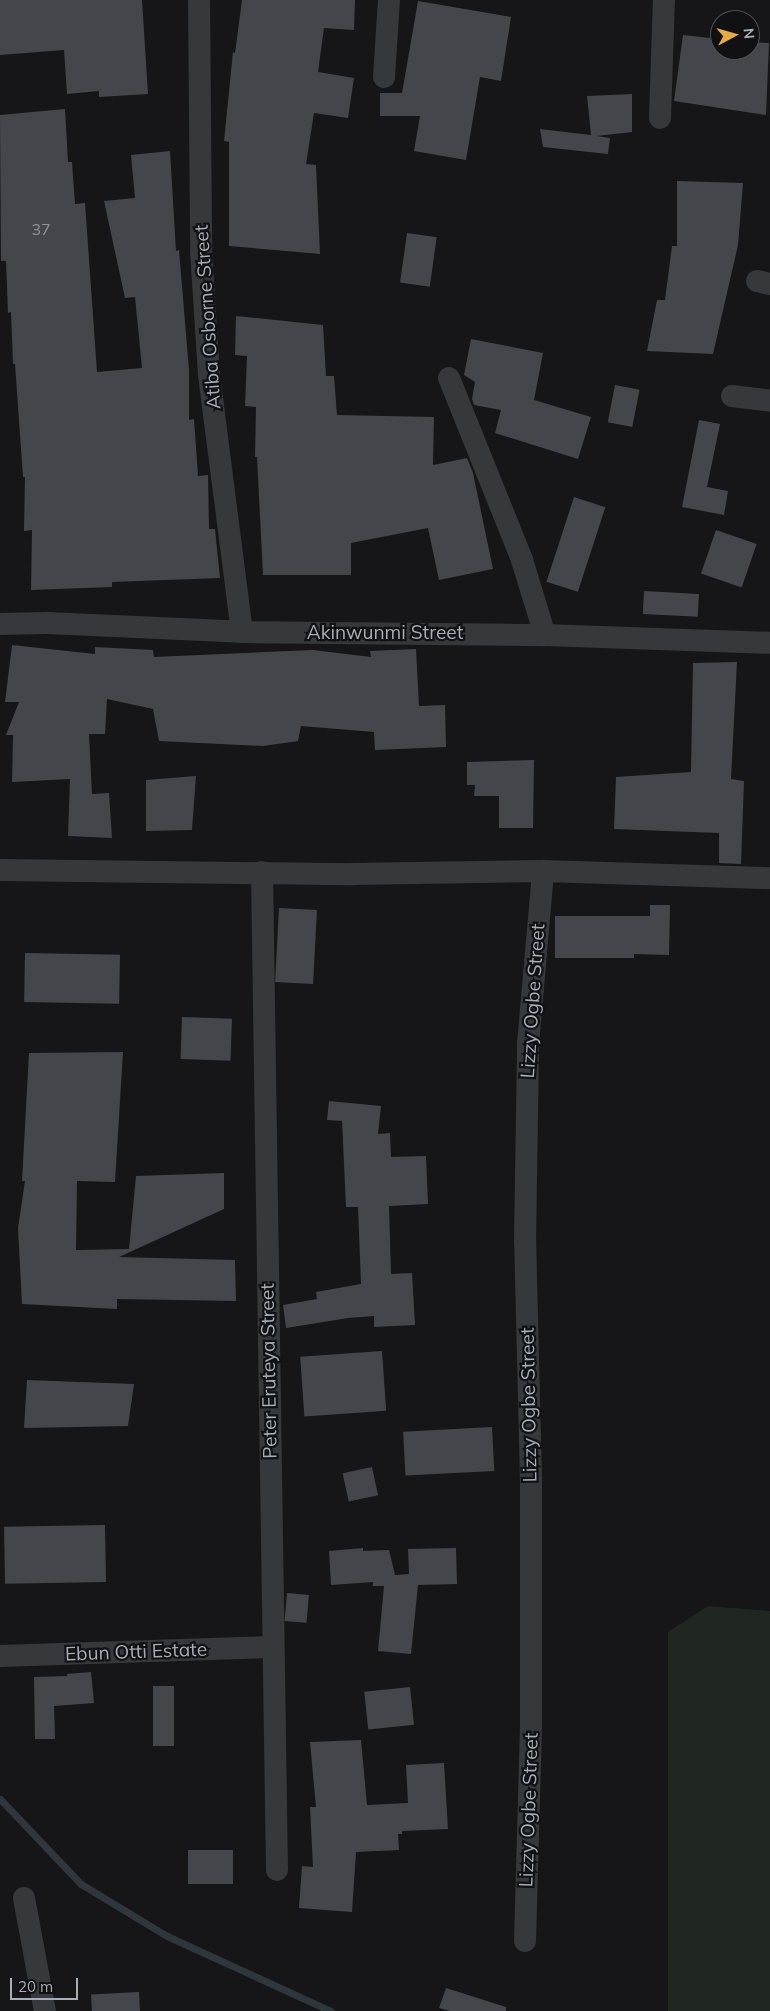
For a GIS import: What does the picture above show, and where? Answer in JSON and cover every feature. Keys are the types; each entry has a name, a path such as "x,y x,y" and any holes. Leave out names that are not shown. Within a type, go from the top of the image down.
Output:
{"street":[{"name":"Atiba Osborne Street","path":"199,0 201,251 209,375 242,632"},
{"path":"384,77 389,0"},
{"path":"660,118 664,0"},
{"path":"449,378 522,560 545,634"},
{"path":"732,396 770,401"},
{"name":"Akinwunmi Street","path":"0,624 47,623 242,632 545,634 770,643"},
{"path":"0,870 352,874 543,871 770,878"},
{"name":"Lizzy Ogbe Street","path":"525,1941 531,1697 532,1481 525,1242 528,1044 543,871"},
{"name":"Peter Eruteya Street","path":"262,872 276,1870"},
{"name":"Ebun Otti Estate","path":"0,1656 273,1647"},
{"path":"24,1898 45,2011"}],"shaded area":[{"path":"708,1606 770,1611 770,2011 668,2011 668,1632"}],"building":[{"path":"0,0 142,0 148,94 99,97 99,91 67,94 64,50 0,55"},
{"path":"242,0 355,0 354,30 324,28 318,72 354,78 348,118 314,113 306,164 316,165 320,254 229,246 229,142 224,141 233,52 235,53"},
{"path":"418,1 511,17 501,81 480,77 466,160 414,151 420,116 380,116 380,93 402,93"},
{"path":"683,35 710,38 710,60 760,60 760,43 769,43 766,115 674,101"},
{"path":"632,94 632,132 596,136 610,138 608,154 543,147 540,129 591,135 587,96"},
{"path":"65,109 68,162 72,162 75,204 85,203 97,372 142,368 135,297 125,298 104,201 135,198 131,155 170,151 176,251 179,250 189,370 189,420 194,419 198,476 208,475 209,529 215,529 220,578 112,582 112,587 31,590 32,530 24,531 25,477 23,477 15,364 13,364 11,312 8,313 6,261 1,261 0,115"},
{"path":"677,181 743,183 738,245 713,354 647,351 657,300 665,300 672,246 677,246"},
{"path":"407,233 437,237 430,287 400,283"},
{"path":"236,316 323,325 326,376 334,376 337,415 434,417 433,465 467,458 473,473 493,569 439,580 428,528 351,543 351,575 263,575 257,457 255,457 256,407 245,406 247,356 235,355"},
{"path":"471,339 543,353 534,400 591,417 578,459 495,433 501,410 474,405 472,399 475,382 464,375"},
{"path":"615,385 640,390 632,427 608,422"},
{"path":"699,420 720,424 707,487 728,491 724,515 682,507"},
{"path":"574,497 605,507 578,592 546,582"},
{"path":"716,530 757,544 742,587 701,573"},
{"path":"644,591 699,594 698,617 643,614"},
{"path":"12,645 95,654 95,647 153,650 154,657 313,650 371,657 370,651 416,649 419,706 445,705 446,747 375,750 374,732 301,726 298,741 263,746 159,741 153,709 107,699 105,734 89,734 92,794 109,793 112,838 68,836 70,779 12,782 13,735 6,735 19,702 5,702"},
{"path":"737,662 731,779 744,781 741,864 719,863 719,833 614,829 616,777 691,772 693,663"},
{"path":"534,760 533,828 499,828 499,796 474,796 475,785 467,785 467,762"},
{"path":"196,776 192,830 146,831 146,780"},
{"path":"650,905 670,905 669,955 634,954 634,958 555,958 555,916 650,916"},
{"path":"279,908 317,910 313,984 275,982"},
{"path":"25,953 120,955 119,1004 24,1002"},
{"path":"182,1017 232,1019 231,1061 181,1059"},
{"path":"123,1052 115,1182 77,1181 76,1250 129,1249 136,1176 224,1173 224,1209 119,1257 235,1260 236,1301 117,1299 117,1309 22,1304 18,1228 25,1181 22,1181 29,1053"},
{"path":"329,1101 381,1106 378,1134 390,1133 391,1157 426,1156 428,1204 389,1206 391,1274 412,1273 415,1325 374,1327 374,1316 348,1318 286,1328 283,1305 317,1299 316,1292 361,1284 358,1207 346,1207 342,1121 327,1120"},
{"path":"382,1351 386,1411 304,1417 300,1357"},
{"path":"27,1380 134,1384 128,1426 24,1428"},
{"path":"492,1427 494,1471 405,1476 403,1432"},
{"path":"372,1467 378,1495 349,1502 343,1473"},
{"path":"105,1525 106,1582 5,1584 4,1527"},
{"path":"363,1548 363,1551 389,1550 395,1575 409,1574 408,1549 456,1548 457,1584 418,1585 411,1654 378,1651 384,1586 373,1586 373,1582 331,1585 329,1551"},
{"path":"287,1593 309,1595 306,1623 285,1621"},
{"path":"91,1672 94,1703 54,1706 55,1739 35,1739 34,1677 67,1676 67,1674"},
{"path":"153,1686 174,1686 174,1746 153,1746"},
{"path":"410,1687 414,1725 368,1730 364,1692"},
{"path":"361,1740 367,1805 408,1803 406,1765 444,1763 448,1829 402,1831 402,1834 398,1834 399,1850 356,1852 352,1912 299,1908 302,1866 313,1867 310,1807 316,1807 310,1742"},
{"path":"188,1850 233,1850 233,1884 188,1884"},
{"path":"446,1988 506,2007 506,2011 450,2011 439,2008"},
{"path":"139,1992 140,2011 92,2011 91,1995"}],"waterway":[{"path":"0,1799 81,1884 167,1936 331,2011"}]}
